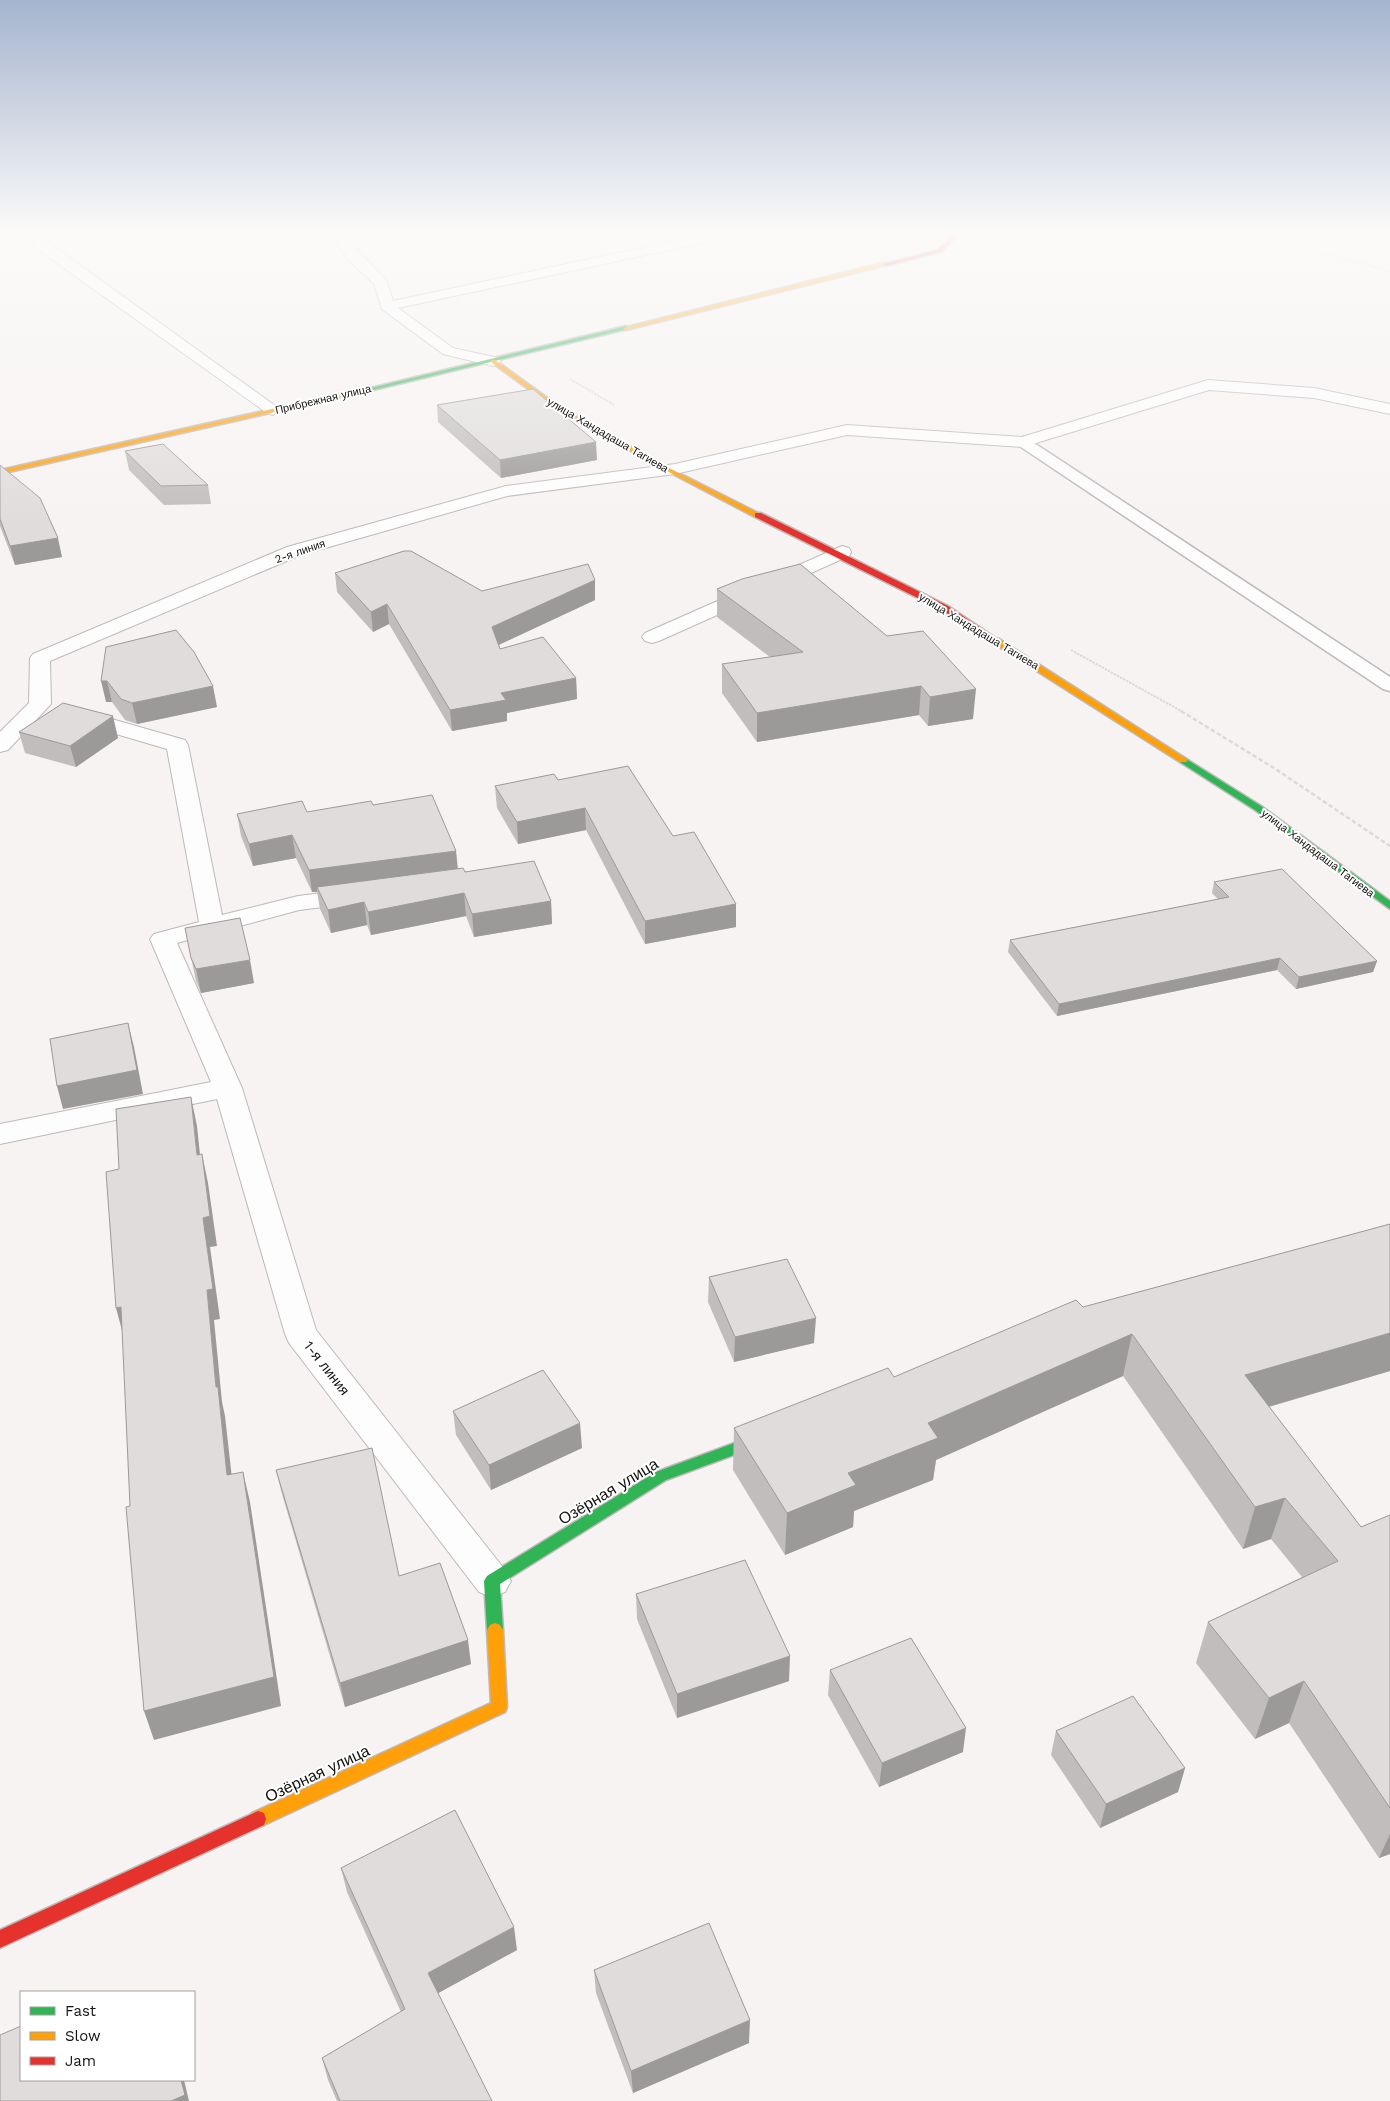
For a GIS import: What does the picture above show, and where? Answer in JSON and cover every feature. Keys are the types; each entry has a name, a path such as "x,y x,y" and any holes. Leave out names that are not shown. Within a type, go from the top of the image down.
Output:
{"street":[{"path":"163,331 273,410"},
{"path":"421,331 448,351 493,361"},
{"name":"Прибрежная улица","path":"0,472 493,361 614,331"},
{"name":"улица Хандадаша Тагиева","path":"493,361 566,410 672,469 957,611 1268,810 1390,900"},
{"path":"672,469 847,430 1024,442 1208,385 1314,393 1390,409"},
{"name":"2-я линия","path":"40,704 40,658 294,550 506,491 672,469"},
{"path":"652,637 840,553"},
{"name":"улица Хандадаша Тагиева","path":"840,553 945,608 1040,668 1258,808 1390,906"},
{"path":"0,745 40,704 176,745 212,926 298,903 376,894"},
{"name":"1-я линия","path":"212,926 163,938 228,1088 302,1334 492,1581"},
{"path":"0,1134 228,1088"},
{"name":"Озёрная улица","path":"0,1939 499,1707 492,1581 662,1476 774,1435"}],"lane":[{"path":"1024,442 1390,685"}],"building":[{"path":"533,389 596,442 500,460 437,405"},
{"path":"163,444 208,485 161,486 125,451"},
{"path":"0,465 40,498 58,538 10,546 0,519"},
{"path":"404,551 411,551 482,591 588,564 595,580 492,627 500,649 543,637 576,678 501,693 506,700 450,710 387,604 371,612 335,573"},
{"path":"800,564 887,636 923,631 976,689 930,697 921,686 757,713 722,664 803,652 717,589 742,579"},
{"path":"176,630 194,652 213,686 132,703 121,699 107,681 101,681 106,647"},
{"path":"63,703 113,716 70,746 19,732"},
{"path":"628,766 673,836 694,832 736,904 645,921 585,808 517,822 495,786 554,774 558,780"},
{"path":"432,795 456,851 309,870 292,835 249,844 237,814 302,801 307,812 371,801 373,805"},
{"path":"534,861 551,901 472,914 464,893 368,912 364,902 328,910 317,887 463,868 465,872"},
{"path":"1282,869 1377,961 1299,977 1280,958 1059,1004 1010,940 1229,897 1214,882"},
{"path":"240,918 250,960 196,969 191,958 185,928"},
{"path":"128,1023 137,1070 57,1086 50,1039"},
{"path":"191,1097 197,1155 202,1154 210,1216 203,1218 213,1289 207,1290 227,1475 243,1472 274,1677 144,1711 126,1507 130,1506 121,1307 116,1308 106,1172 119,1169 116,1109"},
{"path":"1390,1224 1390,1333 1245,1375 1361,1527 1390,1515 1390,1808 1304,1681 1269,1698 1208,1622 1338,1561 1285,1498 1255,1507 1132,1334 928,1423 938,1438 848,1473 856,1485 787,1513 734,1428 888,1368 894,1377 1076,1300 1083,1307"},
{"path":"787,1259 816,1318 735,1337 709,1277"},
{"path":"543,1370 580,1423 489,1465 453,1411"},
{"path":"372,1448 399,1576 440,1563 468,1640 340,1683 276,1470"},
{"path":"745,1560 790,1656 677,1694 636,1594"},
{"path":"911,1638 966,1728 882,1763 830,1670"},
{"path":"1133,1696 1185,1768 1106,1804 1056,1731"},
{"path":"455,1810 514,1927 428,1973 492,2101 340,2101 322,2058 405,2009 341,1868"},
{"path":"709,1923 750,2020 631,2071 594,1970"},
{"path":"20,2026 20,2081 181,2081 185,2095 171,2101 0,2101 0,2035"}],"traffic: fast":[{"path":"357,392 613,331"},
{"path":"1183,760 1258,808 1390,906"},
{"path":"495,1630 492,1581 661,1476 767,1437"}],"traffic: slow":[{"path":"493,361 562,411 669,470 758,515"},
{"path":"0,472 357,392"},
{"path":"996,641 1183,760"},
{"path":"258,1819 499,1707 495,1630"}],"traffic: jam":[{"path":"758,515 945,608 996,641"},
{"path":"0,1939 258,1819"}]}
